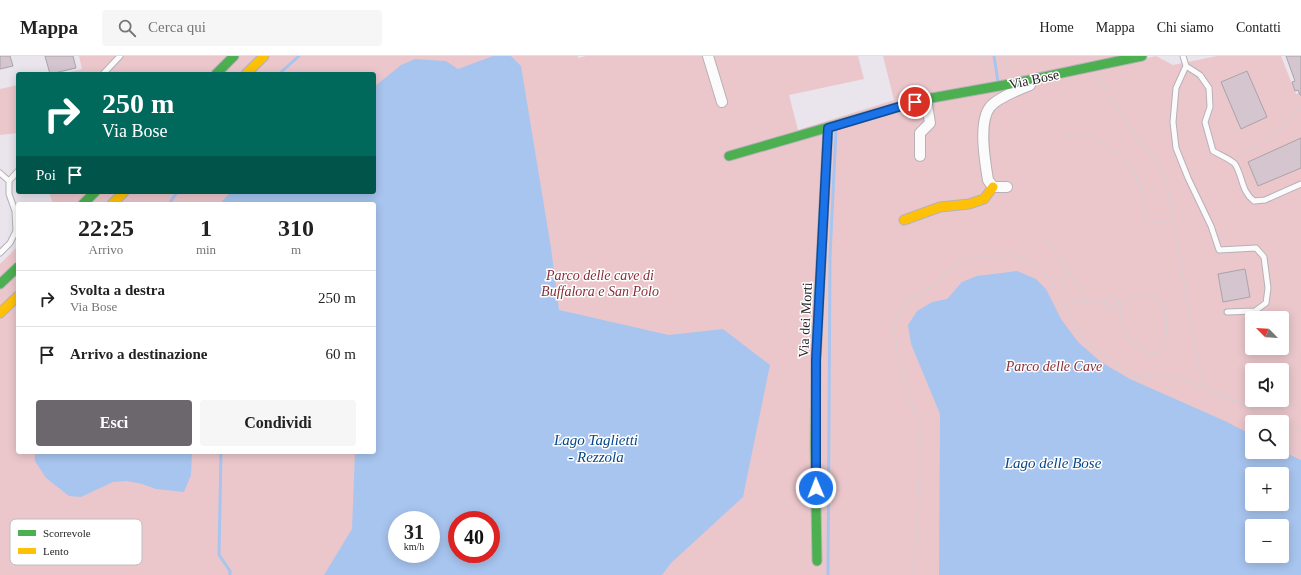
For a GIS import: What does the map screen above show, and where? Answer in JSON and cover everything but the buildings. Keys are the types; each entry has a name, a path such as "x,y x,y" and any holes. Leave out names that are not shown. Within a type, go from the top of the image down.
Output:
{"main road":[{"path":"218,72 234,56"},
{"path":"248,72 264,56"},
{"name":"Via Bose","path":"729,156 926,99 991,86 1010,84 1142,56"},
{"name":"Via dei Morti","path":"817,561 815,445 816,360 828,128"},
{"path":"904,220 940,207 969,204 984,199 993,187"},
{"path":"84,202 93,194"},
{"path":"114,202 122,194"},
{"path":"0,284 16,269"},
{"path":"0,313 16,298"}],"street":[{"path":"708,56 722,102"},
{"path":"1007,187 993,187 988,180 983,125 990,107 1006,95 1055,74"},
{"path":"920,156 920,133 930,123 926,99"}],"lane":[{"path":"106,72 120,56"},
{"path":"1183,56 1186,66 1200,75 1209,88 1210,107 1204,122 1213,151 1234,163 1244,188 1249,196 1254,201 1265,200 1301,184"},
{"path":"1186,66 1176,88 1173,122 1176,148 1188,178 1211,226 1219,250 1256,248 1264,257 1268,288 1266,303 1255,311 1227,312"},
{"path":"0,173 9,181"},
{"path":"0,253 10,243 16,231 15,211 9,194 9,181 16,173"}],"path":[{"path":"985,56 991,86"},
{"path":"1005,56 1010,84"},
{"path":"1091,67 1163,174 1167,184 1202,386"},
{"path":"1234,163 1239,156 1269,138 1301,107"},
{"path":"1068,134 1083,134 1094,137 1123,158 1134,171 1140,186 1148,224 1173,221"},
{"path":"1045,241 1049,242 1088,302"},
{"path":"913,575 915,565 920,432 916,413 907,392 901,370 894,327 902,306 918,294 932,287 957,263 974,258 996,255 1015,255 1029,261 1044,273 1055,287 1081,336 1089,345 1105,354 1130,376 1138,377 1167,375 1202,386 1266,415"},
{"path":"1068,272 1064,278 1064,284 1066,293 1072,300 1080,304 1088,302 1105,302"},
{"path":"1117,302 1139,294 1149,294 1161,301 1165,308 1167,321 1162,348 1158,352 1146,352 1133,343 1124,331 1120,322 1120,307 1122,301"},
{"path":"1105,302 1106,299 1110,297 1115,299 1117,302"},
{"path":"1105,302 1107,308 1115,308"},
{"path":"1115,308 1117,302"},
{"path":"1115,308 1120,313"},
{"path":"1289,426 1301,431"}],"green space":[{"name":"Parco delle cave di Buffalora e San Polo","path":"79,56 578,56 578,58 586,56 858,56 864,79 789,95 798,130 894,100 883,56 1132,56 996,92 1156,56 1173,65 1217,56 1281,56 1296,94 1301,92 1301,575 0,575 0,264 16,248 16,454 376,454 376,202 52,202 50,194 376,194 376,72 70,72 82,69"},
{"path":"16,85 16,133 0,135 0,89"}],"water":[{"name":"Lago Taglietti - Rezzola","path":"493,56 511,56 521,66 551,248 559,310 669,335 723,329 770,365 743,497 671,563 662,575 324,575 352,529 355,454 376,454 376,202 221,202 229,194 376,194 376,85 401,65 415,59 446,61 458,69"},
{"name":"Lago delle Bose","path":"1017,271 1036,279 1046,289 1061,319 1078,342 1101,362 1130,379 1245,431 1245,459 1289,459 1289,454 1301,460 1301,575 939,575 940,414 911,344 908,325 917,311 932,302 947,299 962,282 977,276"},
{"path":"35,454 192,454 191,475 184,492 156,489 127,481 113,482 81,497 69,496 46,478 35,461"}],"waterway":[{"path":"281,72 299,56"},
{"path":"994,56 998,82"},
{"path":"828,575 830,256 836,130"},
{"path":"170,202 176,194"},
{"path":"221,454 219,555 230,571 230,575"}],"traffic: fast":[{"path":"218,72 234,56"},
{"path":"729,156 926,99 1010,84 1142,56"},
{"path":"85,202 93,194"},
{"path":"817,561 815,445 816,360 821,262"},
{"path":"0,284 16,269"}],"traffic: slow":[{"path":"248,72 264,56"},
{"path":"821,262 828,128"},
{"path":"904,220 940,207 969,204 984,199 993,187"},
{"path":"114,202 122,194"},
{"path":"0,313 16,298"}],"route":[{"path":"816,488 816,360 828,128 915,102"}],"park label":[{"name":"Parco delle Cave","path":"1054,366"}]}
